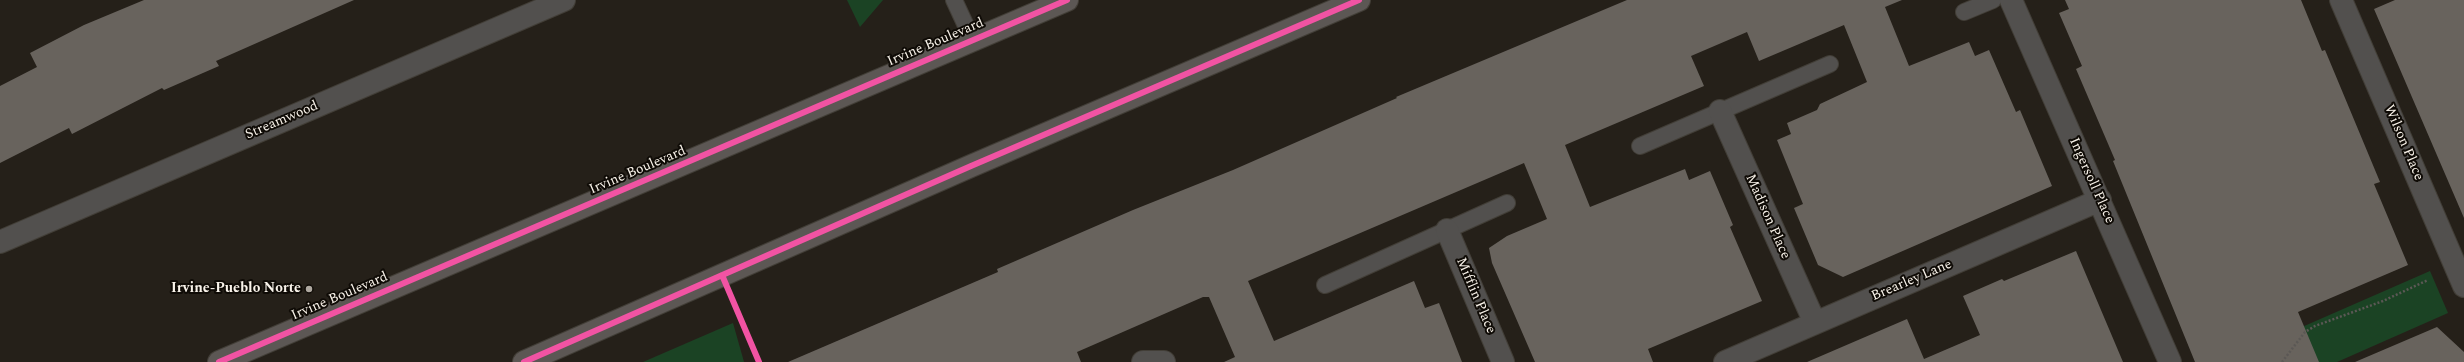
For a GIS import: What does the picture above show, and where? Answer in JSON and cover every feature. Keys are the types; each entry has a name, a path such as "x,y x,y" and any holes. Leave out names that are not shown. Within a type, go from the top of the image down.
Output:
{"main road":[{"name":"Irvine Boulevard","path":"218,362 247,356 1067,0"},
{"path":"524,362 978,163 1358,0"}],"street":[{"name":"Streamwood","path":"0,242 564,0"},
{"name":"Ingersoll Place","path":"2011,0 2170,362"},
{"name":"Wilson Place","path":"2341,0 2460,278"},
{"name":"Madison Place","path":"1720,111 1815,323"},
{"name":"Brearley Lane","path":"1725,362 2100,200"},
{"name":"Mifflin Place","path":"1447,230 1503,362"}],"lane":[{"path":"954,0 973,41"},
{"path":"1964,12 1993,0"},
{"path":"1640,146 1830,64"},
{"path":"1325,285 1507,203"}],"path":[{"path":"2282,362 2305,332 2315,326 2382,301 2419,283 2460,278"}],"green space":[{"path":"847,0 883,0 860,27"},
{"path":"2430,271 2448,313 2337,362 2222,362"},
{"path":"733,323 744,362 643,362"}],"building":[{"path":"144,0 354,0 216,61 219,66 164,90 162,88 72,134 69,128 0,163 0,86 37,67 30,53 84,25"},
{"path":"1627,0 1902,0 1885,7 1909,66 1969,42 1975,56 1989,50 2016,112 2020,110 2052,186 1843,277 1818,265 1794,208 1803,204 1777,140 1791,134 1787,123 1817,110 1820,104 1867,82 1844,25 1759,61 1747,32 1691,56 1704,86 1565,145 1590,207 1685,169 1689,180 1710,171 1733,225 1730,227 1762,301 1648,349 1653,362 1535,362 1492,263 1489,248 1507,236 1547,219 1524,163 1248,281 1274,341 1414,281 1425,308 1439,303 1462,362 1224,362 1235,357 1209,297 1203,297 1077,352 1081,362 788,362 998,272 997,269 1133,210 1233,170 1397,98 1396,97"},
{"path":"2065,0 2301,0 2322,51 2325,50 2380,182 2374,184 2408,265 2298,312 2319,362 2195,362 2113,161 2115,160 2076,69 2082,66 2059,13 2069,9"},
{"path":"2395,0 2464,0 2464,218 2374,9"},
{"path":"2076,251 2123,362 1807,362 1907,319 1924,359 1980,335 1963,296 2002,279 2004,281"},
{"path":"2437,327 2464,352 2464,362 2355,362"}],"cycle path":[{"path":"219,362 1067,0"},
{"path":"524,362 971,166 1359,0"},
{"path":"722,275 759,362"}],"place":[{"name":"Irvine-Pueblo Norte","path":"309,289"}]}
